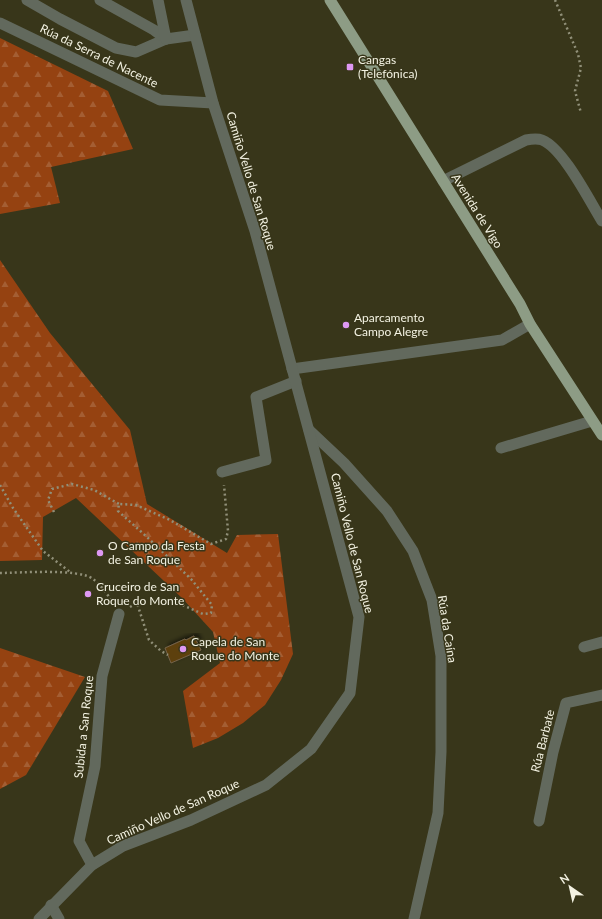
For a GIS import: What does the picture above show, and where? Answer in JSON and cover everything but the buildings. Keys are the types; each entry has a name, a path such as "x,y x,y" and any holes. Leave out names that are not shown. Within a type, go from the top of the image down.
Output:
{"main road":[{"name":"Avenida de Vigo","path":"330,0 530,324 602,435"}],"street":[{"path":"27,0 116,48 136,52 166,40 195,35"},
{"path":"100,0 154,30 166,40"},
{"path":"158,0 166,40"},
{"name":"Camiño Vello de San Roque","path":"39,919 51,905 92,865 123,846 191,820 266,785 311,749 350,692 359,617 254,231 213,103 186,0"},
{"name":"Rúa da Serra de Nacente","path":"0,23 160,100 213,103"},
{"path":"443,181 526,140 540,139 552,145 564,159 602,221"},
{"path":"292,369 502,340 530,324"},
{"path":"222,472 266,460 256,396 296,381"},
{"path":"501,448 592,421"},
{"name":"Rúa da Caína","path":"309,429 344,463 387,511 413,552 432,600 441,656 441,752 438,813 414,919"},
{"name":"Subida a San Roque","path":"92,865 79,841 94,766 102,676 119,614"},
{"path":"584,647 602,642"},
{"name":"Rúa Barbate","path":"539,821 553,752 566,703 602,695"},
{"path":"51,905 59,919"}],"path":[{"path":"555,0 578,54 581,68 575,91 581,113"},
{"path":"54,512 48,500 52,489 72,484 94,490 119,504 136,505 170,520 211,544 226,539 228,531 222,472"},
{"path":"0,485 13,508 43,551 71,572"},
{"path":"119,504 118,511 147,536 191,579 212,605 211,613 203,614 178,603"},
{"path":"0,573 71,572 92,578 104,590 119,614 137,603 149,640 161,652 168,655"}],"green space":[{"path":"0,38 108,91 133,149 51,167 60,203 0,214"},
{"path":"0,260 50,333 130,430 147,504 227,553 237,535 278,534 293,654 281,680 265,705 243,723 218,738 193,748 183,691 220,663 213,632 182,598 76,498 43,517 42,560 0,561"},
{"path":"0,648 85,677 26,775 0,789"}],"place":[{"name":"Cangas (Telefónica)","path":"350,67"},
{"name":"Aparcamento Campo Alegre","path":"346,325"},
{"name":"O Campo da Festa de San Roque","path":"100,553"},
{"name":"Cruceiro de San Roque do Monte","path":"88,594"},
{"name":"Capela de San Roque do Monte","path":"183,649"}]}
